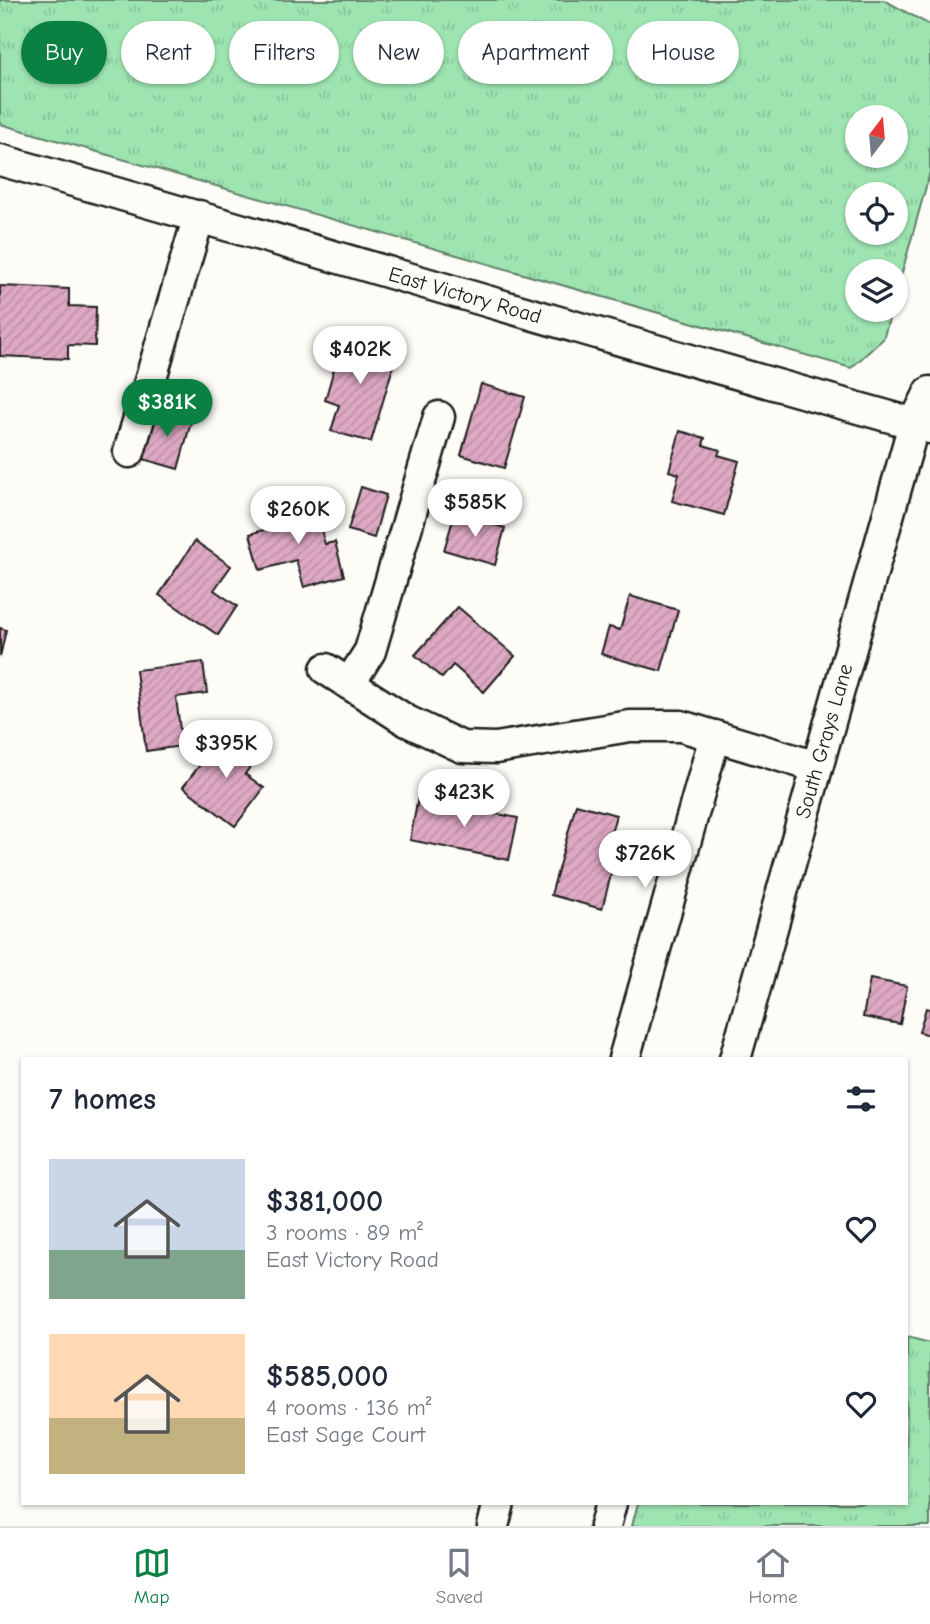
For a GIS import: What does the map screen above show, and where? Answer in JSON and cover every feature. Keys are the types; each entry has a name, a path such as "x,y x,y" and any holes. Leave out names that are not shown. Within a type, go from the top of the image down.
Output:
{"street":[{"name":"East Victory Road","path":"0,160 682,359 922,426"},
{"path":"130,452 199,216"},
{"name":"South Grays Lane","path":"736,1057 817,766 922,426 930,392"},
{"path":"439,417 370,651 337,676 407,721 462,747 496,748 629,726 681,726 817,766"},
{"path":"625,1057 715,736"},
{"path":"493,1526 498,1505"},
{"path":"605,1526 610,1505"}],"green space":[{"path":"0,0 884,0 930,25 930,172 906,259 845,259 845,322 888,322 883,339 851,368 0,124"},
{"path":"908,1337 930,1343 930,1526 632,1526 637,1505 908,1505"}],"building":[{"path":"0,286 69,289 69,306 96,307 95,346 68,345 68,359 0,356"},
{"path":"344,334 398,350 371,442 331,431 339,405 325,400"},
{"path":"481,384 525,397 504,468 461,455"},
{"path":"174,410 193,415 178,469 140,458 153,413 172,418"},
{"path":"680,431 705,438 703,445 720,450 718,455 739,461 724,515 672,501 679,474 669,471"},
{"path":"361,487 386,495 374,538 348,530"},
{"path":"314,504 325,544 335,542 344,576 304,587 296,560 260,570 250,534 270,528 267,518"},
{"path":"455,513 505,528 495,565 444,550"},
{"path":"195,541 231,566 214,590 237,606 218,635 159,595"},
{"path":"630,596 678,610 661,671 601,654 609,627 620,630"},
{"path":"458,607 515,656 484,692 453,665 442,678 415,655"},
{"path":"0,628 6,630 0,657"},
{"path":"203,662 207,693 176,697 182,746 146,751 136,670"},
{"path":"225,732 258,756 245,774 264,788 235,826 183,787"},
{"path":"418,798 518,818 509,860 410,840"},
{"path":"576,804 616,815 608,845 618,848 602,909 551,895"},
{"path":"870,979 907,986 900,1024 863,1017"},
{"path":"926,1008 930,1009 930,1035 919,1032"}]}
